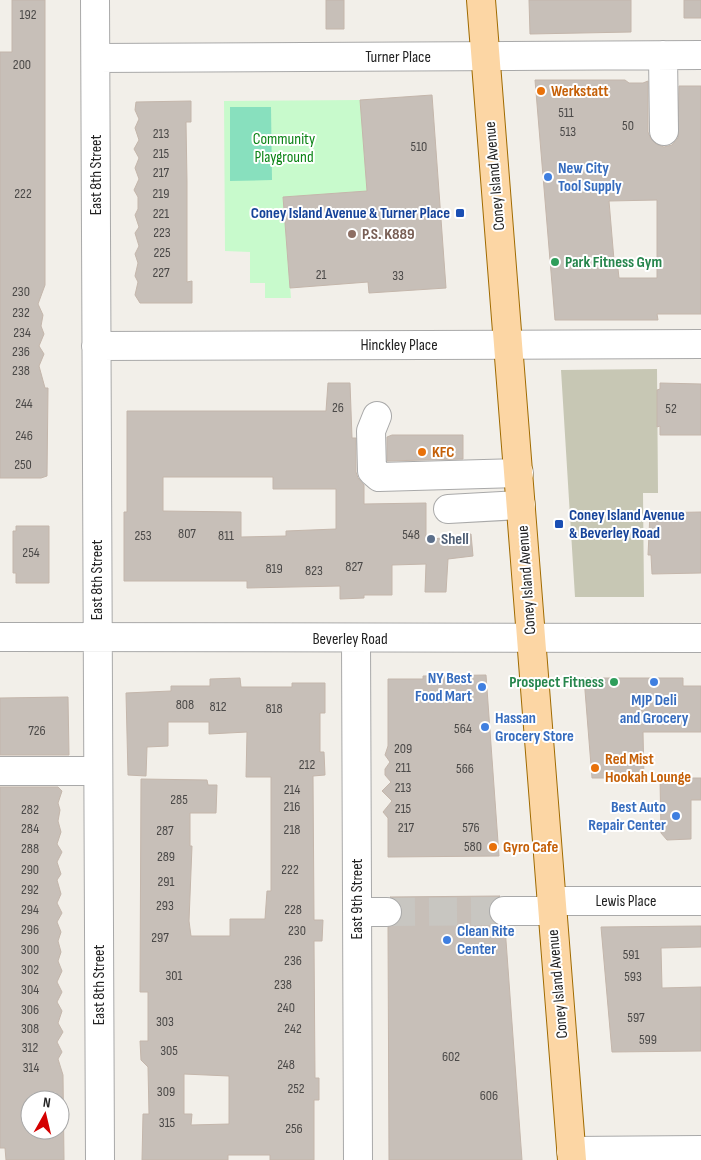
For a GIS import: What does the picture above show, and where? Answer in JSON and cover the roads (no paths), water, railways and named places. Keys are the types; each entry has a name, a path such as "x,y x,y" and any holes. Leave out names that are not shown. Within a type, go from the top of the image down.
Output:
{"main road":[{"name":"Coney Island Avenue","path":"481,0 572,1155"}],"street":[{"name":"East 8th Street","path":"95,0 100,1160"},
{"name":"Turner Place","path":"96,58 701,55"},
{"path":"663,56 664,131"},
{"name":"Hinckley Place","path":"96,346 701,344"},
{"path":"377,416 371,431 372,472 379,476 519,473"},
{"path":"448,509 521,504"},
{"name":"Beverley Road","path":"0,637 701,638"},
{"name":"East 9th Street","path":"356,639 358,1160"},
{"path":"0,770 98,771"},
{"name":"Lewis Place","path":"504,911 551,906 701,901"},
{"path":"357,912 387,912"},
{"path":"572,1155 701,1150"}],"tunnel":[{"path":"387,912 504,911"}],"place":[{"name":"Werkstatt","path":"541,91"},
{"name":"New City Tool Supply","path":"548,177"},
{"name":"Coney Island Avenue & Turner Place","path":"460,213"},
{"name":"P.S. K889","path":"352,234"},
{"name":"Park Fitness Gym","path":"555,262"},
{"name":"KFC","path":"422,452"},
{"name":"Coney Island Avenue & Beverley Road","path":"559,524"},
{"name":"Shell","path":"431,539"},
{"name":"Prospect Fitness","path":"614,682"},
{"name":"MJP Deli and Grocery","path":"654,682"},
{"name":"NY Best Food Mart","path":"482,687"},
{"name":"Hassan Grocery Store","path":"485,727"},
{"name":"Red Mist Hookah Lounge","path":"595,768"},
{"name":"Best Auto Repair Center","path":"676,816"},
{"name":"Gyro Cafe","path":"493,847"},
{"name":"Clean Rite Center","path":"447,940"}],"park label":[{"name":"Community Playground","path":"284,148"}]}
